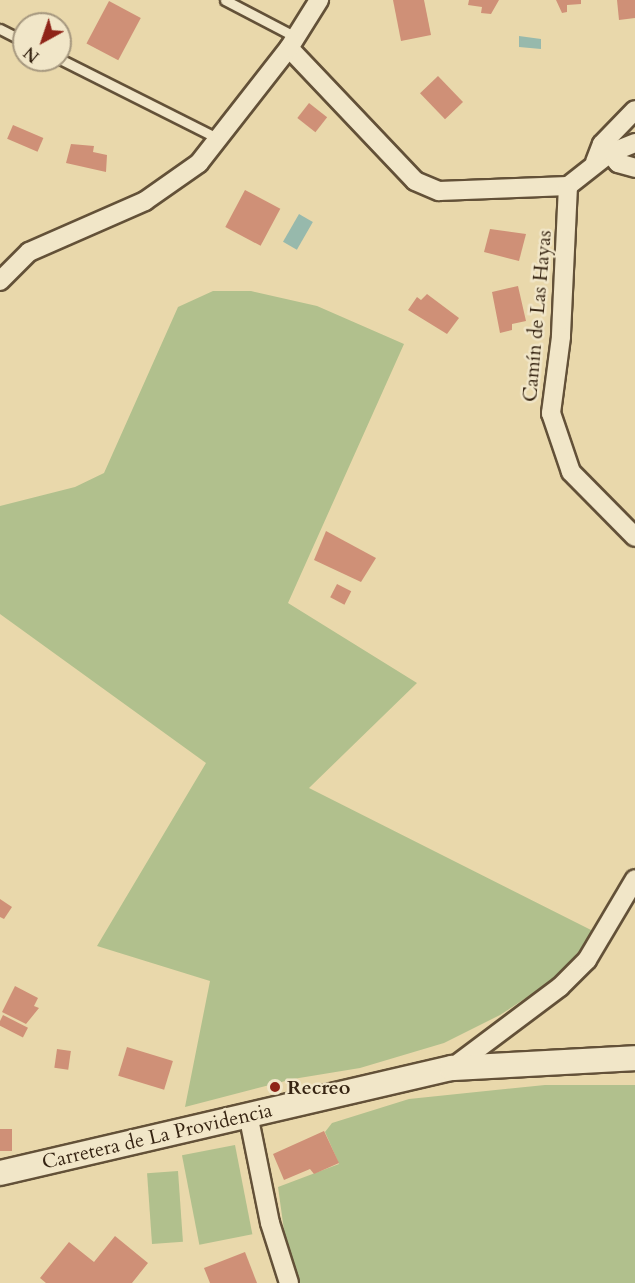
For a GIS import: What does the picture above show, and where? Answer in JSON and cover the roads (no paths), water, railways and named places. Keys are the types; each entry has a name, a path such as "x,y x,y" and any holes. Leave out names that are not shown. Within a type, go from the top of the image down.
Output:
{"street":[{"path":"0,281 29,252 145,201 199,163 291,42 319,0"},
{"path":"291,42 414,181 439,191 568,186 610,153 635,143"},
{"path":"594,165 602,144 635,110"},
{"path":"610,153 618,163 635,168"},
{"name":"Camín de Las Hayas","path":"568,186 561,337 551,413 571,472 635,537"},
{"path":"452,1068 574,974 587,960 635,879"},
{"name":"Carretera de La Providencia","path":"0,1173 452,1068 635,1058"},
{"path":"248,1114 270,1223 289,1283"}],"lane":[{"path":"225,0 291,42"},
{"path":"72,65 219,139"}],"place":[{"name":"Recreo","path":"275,1087"}]}
